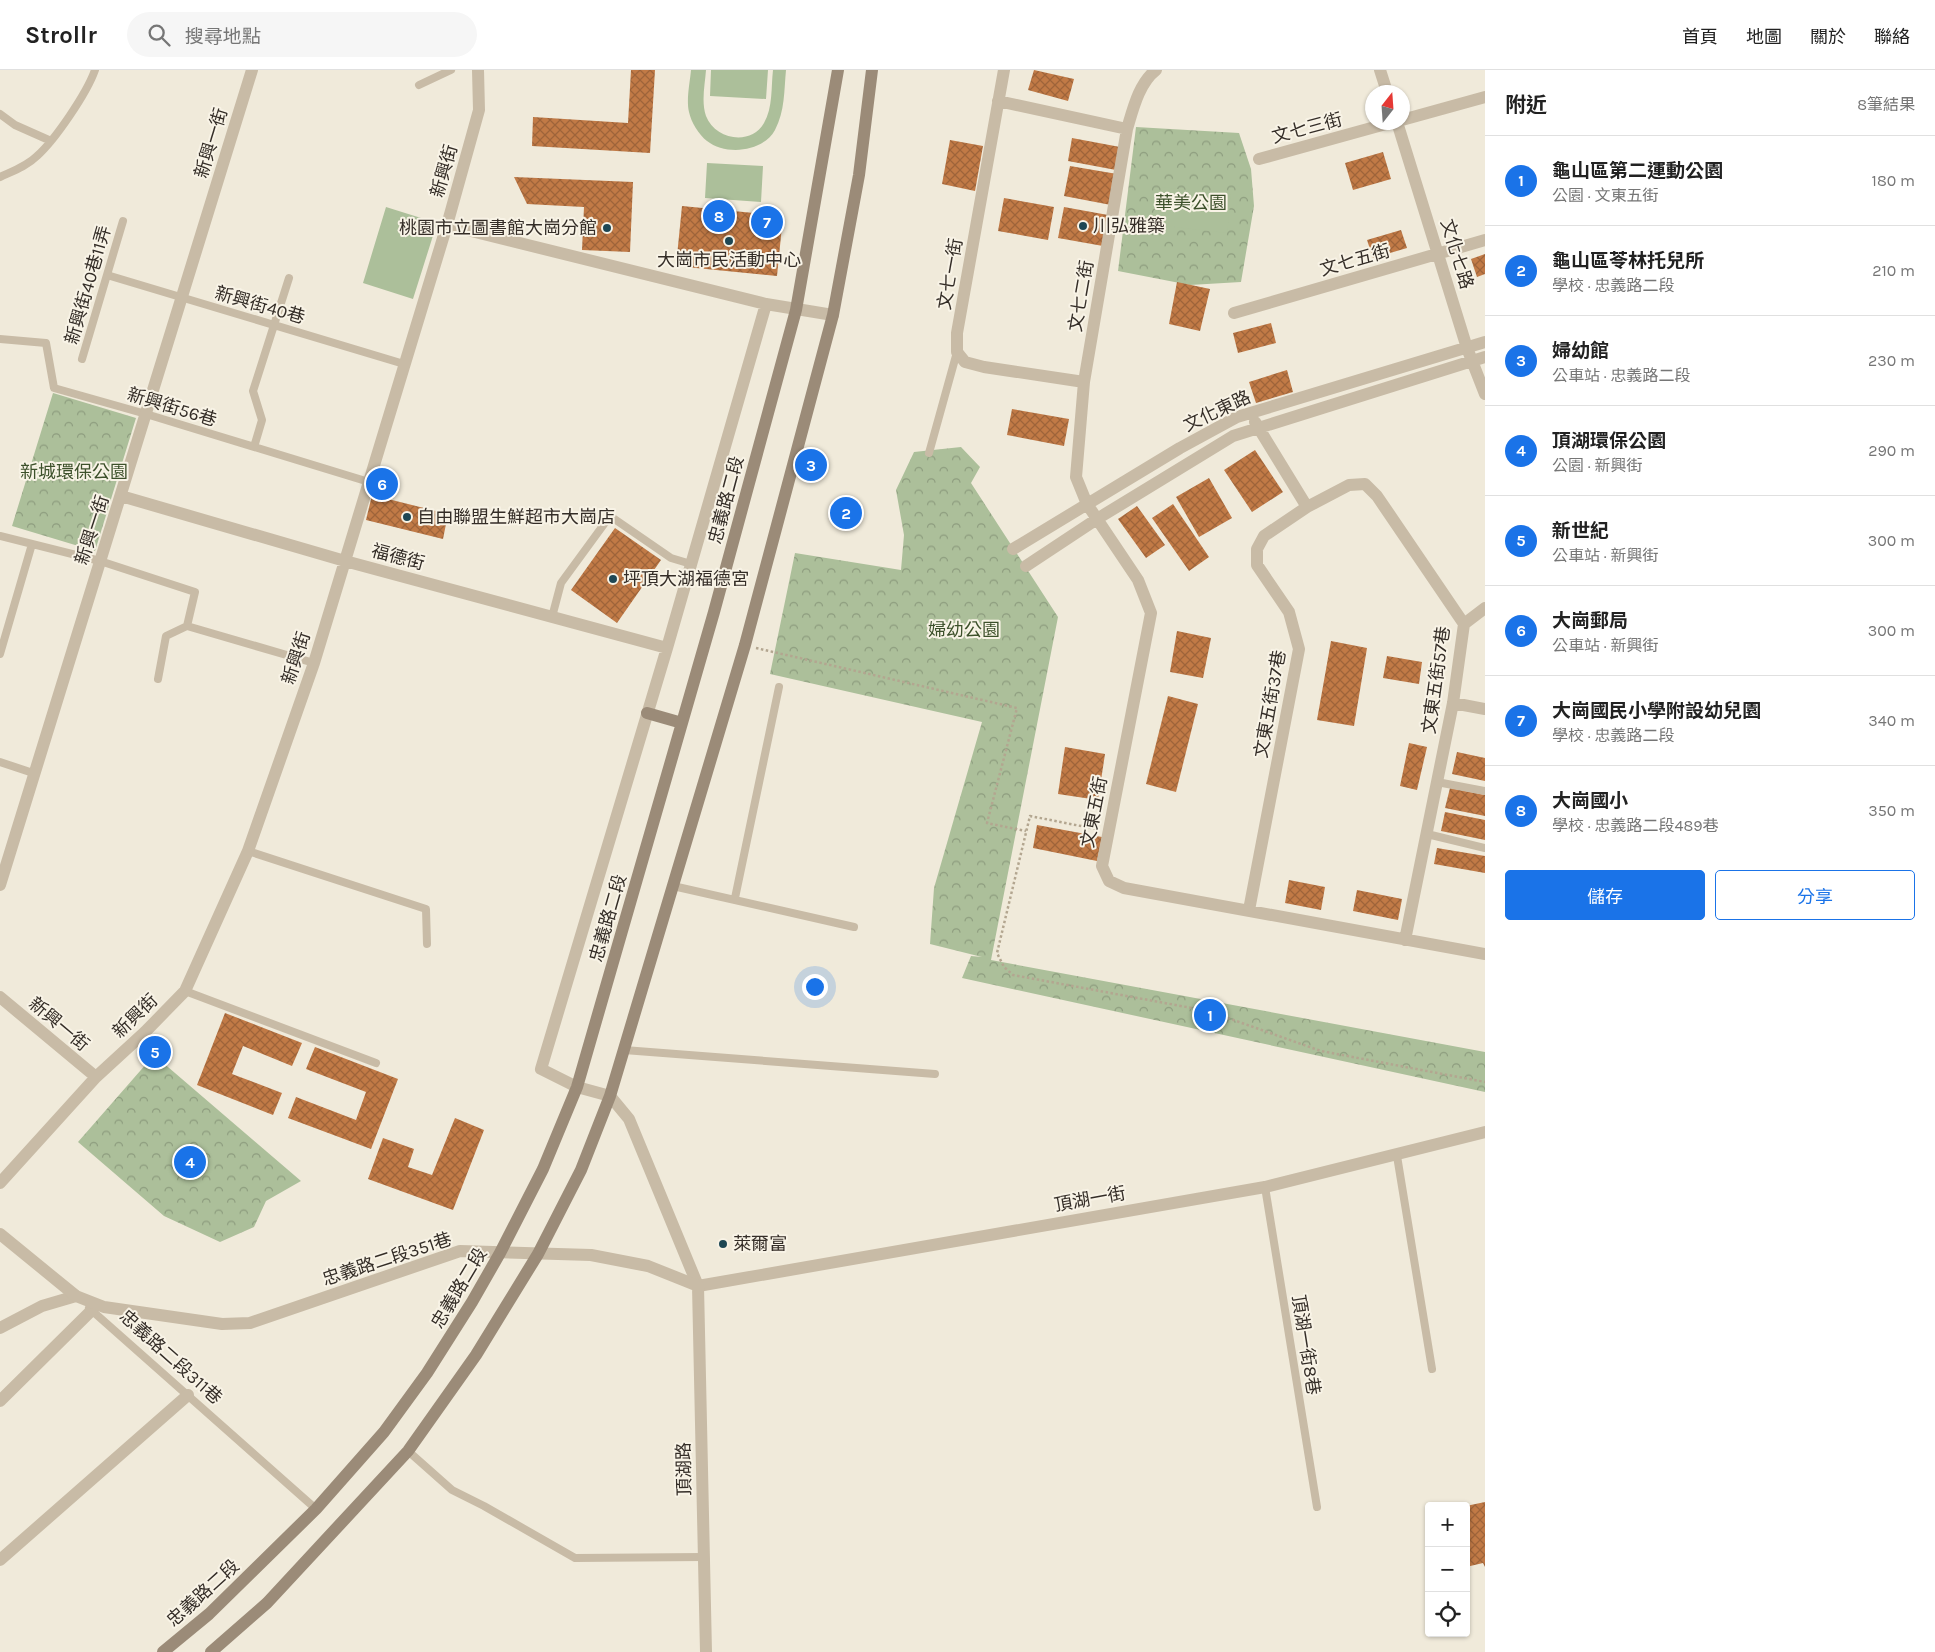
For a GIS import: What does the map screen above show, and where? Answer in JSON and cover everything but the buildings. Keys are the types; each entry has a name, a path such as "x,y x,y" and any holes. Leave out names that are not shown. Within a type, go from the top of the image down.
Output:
{"main road":[{"name":"忠義路二段","path":"163,1652 210,1614 316,1509 384,1432 427,1373 500,1253 543,1169 577,1087 682,724 796,310 838,70"},
{"path":"211,1652 267,1603 408,1451 476,1355 538,1254 582,1170 610,1096 745,645 833,316 859,175 872,70"},
{"path":"647,713 682,724"}],"street":[{"name":"新興一街","path":"0,885 36,774 252,70"},
{"name":"新興街","path":"0,1183 96,1077 145,1032 185,991 248,852 314,662 447,225 479,110 478,70"},
{"name":"文七一街","path":"957,352 957,333 1004,70"},
{"name":"文七二街","path":"1087,504 1076,477 1084,382 1127,129 1138,96 1148,76 1156,70"},
{"path":"1380,70 1385,85"},
{"path":"1410,118 1485,97"},
{"path":"998,101 1127,129"},
{"name":"文七三街","path":"1259,159 1366,130"},
{"name":"文化七路","path":"1398,130 1439,254 1467,348 1479,359 1485,394"},
{"path":"447,225 766,304 833,316"},
{"name":"文七五街","path":"1234,313 1485,240"},
{"path":"610,1096 577,1087 541,1070 667,648 766,304"},
{"name":"文化東路","path":"1013,549 1180,448 1237,417 1485,342"},
{"path":"957,352 965,362 984,367 1084,382"},
{"name":"文化東路","path":"1026,566 1097,519 1233,436 1479,359"},
{"path":"1249,413 1308,507"},
{"name":"文東五街57巷","path":"1308,507 1349,485 1365,484 1377,496 1464,624 1453,703 1405,940"},
{"name":"福德街","path":"121,496 345,561 667,648"},
{"name":"文東五街","path":"1087,504 1138,580 1150,613 1102,866 1109,881 1124,888 1485,954"},
{"name":"文東五街37巷","path":"1249,910 1299,649 1289,612 1258,565 1257,550 1264,536 1308,507"},
{"path":"1464,624 1485,608"},
{"path":"1453,703 1485,709"},
{"name":"新興一街","path":"0,997 96,1077"},
{"name":"頂湖路","path":"610,1096 629,1119 698,1286 706,1652"},
{"name":"頂湖一街","path":"698,1286 1264,1187 1397,1156 1485,1132"},
{"name":"忠義路二段311巷","path":"0,1234 76,1296"},
{"name":"忠義路二段351巷","path":"76,1296 104,1307 222,1324 250,1323 460,1251 538,1254"},
{"path":"538,1254 601,1257 648,1266 698,1286"},
{"path":"0,1328 42,1306 76,1296"},
{"path":"0,1401 92,1310"},
{"path":"0,1560 188,1395"}],"lane":[{"path":"0,177 30,161 51,141 87,87 95,70"},
{"path":"419,84 451,70"},
{"path":"0,114 14,125 51,141"},
{"name":"新興街40巷11弄","path":"82,359 123,221"},
{"name":"新興街40巷","path":"107,275 404,364"},
{"path":"254,447 262,420 253,391 289,278"},
{"name":"新興街56巷","path":"0,339 46,343 54,388 369,482"},
{"path":"929,453 957,352"},
{"path":"552,617 561,584 610,516 672,558 691,564"},
{"path":"0,536 100,561 195,592 187,626"},
{"path":"0,654 32,544"},
{"path":"158,679 166,636 187,626 314,662"},
{"path":"735,898 779,687"},
{"path":"0,762 36,774"},
{"path":"1437,782 1485,791"},
{"path":"1427,834 1485,848"},
{"path":"248,852 426,909 427,944"},
{"path":"673,886 735,898 854,927"},
{"path":"185,991 376,1063"},
{"path":"624,1050 935,1074"},
{"path":"1397,1156 1432,1369"},
{"name":"頂湖一街8巷","path":"1264,1187 1317,1507"},
{"name":"忠義路二段311巷","path":"76,1296 316,1509"},
{"path":"408,1451 452,1490 575,1558 703,1557"}],"path":[{"path":"745,645 1017,708 987,824 1026,831"},
{"path":"1108,832 1030,816 997,954 1004,967 1013,975 1208,1011 1321,1051 1485,1082"}],"green space":[{"path":"691,70 706,70 704,105 706,116 711,124 725,135 742,137 751,135 758,130 767,117 773,70 786,70 784,101 781,116 775,130 762,143 744,149 724,149 707,141 693,124 689,112 688,97"},
{"path":"711,70 768,70 766,99 710,96"},
{"name":"華美公園","path":"1136,127 1239,133 1251,169 1254,206 1241,282 1190,285 1118,271"},
{"path":"707,163 763,166 761,202 705,198"},
{"path":"1161,187 1231,195 1227,233 1157,225"},
{"path":"386,207 437,223 413,299 363,283"},
{"name":"新城環保公園","path":"53,393 136,418 95,551 12,526"},
{"name":"婦幼公園","path":"961,447 980,467 971,483 1058,617 991,960 1485,1052 1485,1092 962,978 971,956 982,957 930,944 934,888 982,722 770,674 795,553 901,570 904,535 896,490 914,452"},
{"path":"154,1055 301,1181 266,1201 254,1227 220,1242 164,1216 78,1142"}],"place":[{"name":"大崗國小","path":"719,216"},
{"name":"大崗國民小學附設幼兒園","path":"767,222"},
{"name":"川弘雅築","path":"1083,226"},
{"name":"桃園市立圖書館大崗分館","path":"607,228"},
{"name":"大崗市民活動中心","path":"729,241"},
{"name":"婦幼館","path":"811,465"},
{"name":"大崗郵局","path":"382,484"},
{"name":"龜山區苓林托兒所","path":"846,513"},
{"name":"自由聯盟生鮮超市大崗店","path":"407,517"},
{"name":"坪頂大湖福德宮","path":"613,579"},
{"name":"龜山區第二運動公園","path":"1210,1015"},
{"name":"新世紀","path":"155,1052"},
{"name":"頂湖環保公園","path":"190,1162"},
{"name":"萊爾富","path":"723,1244"}]}
